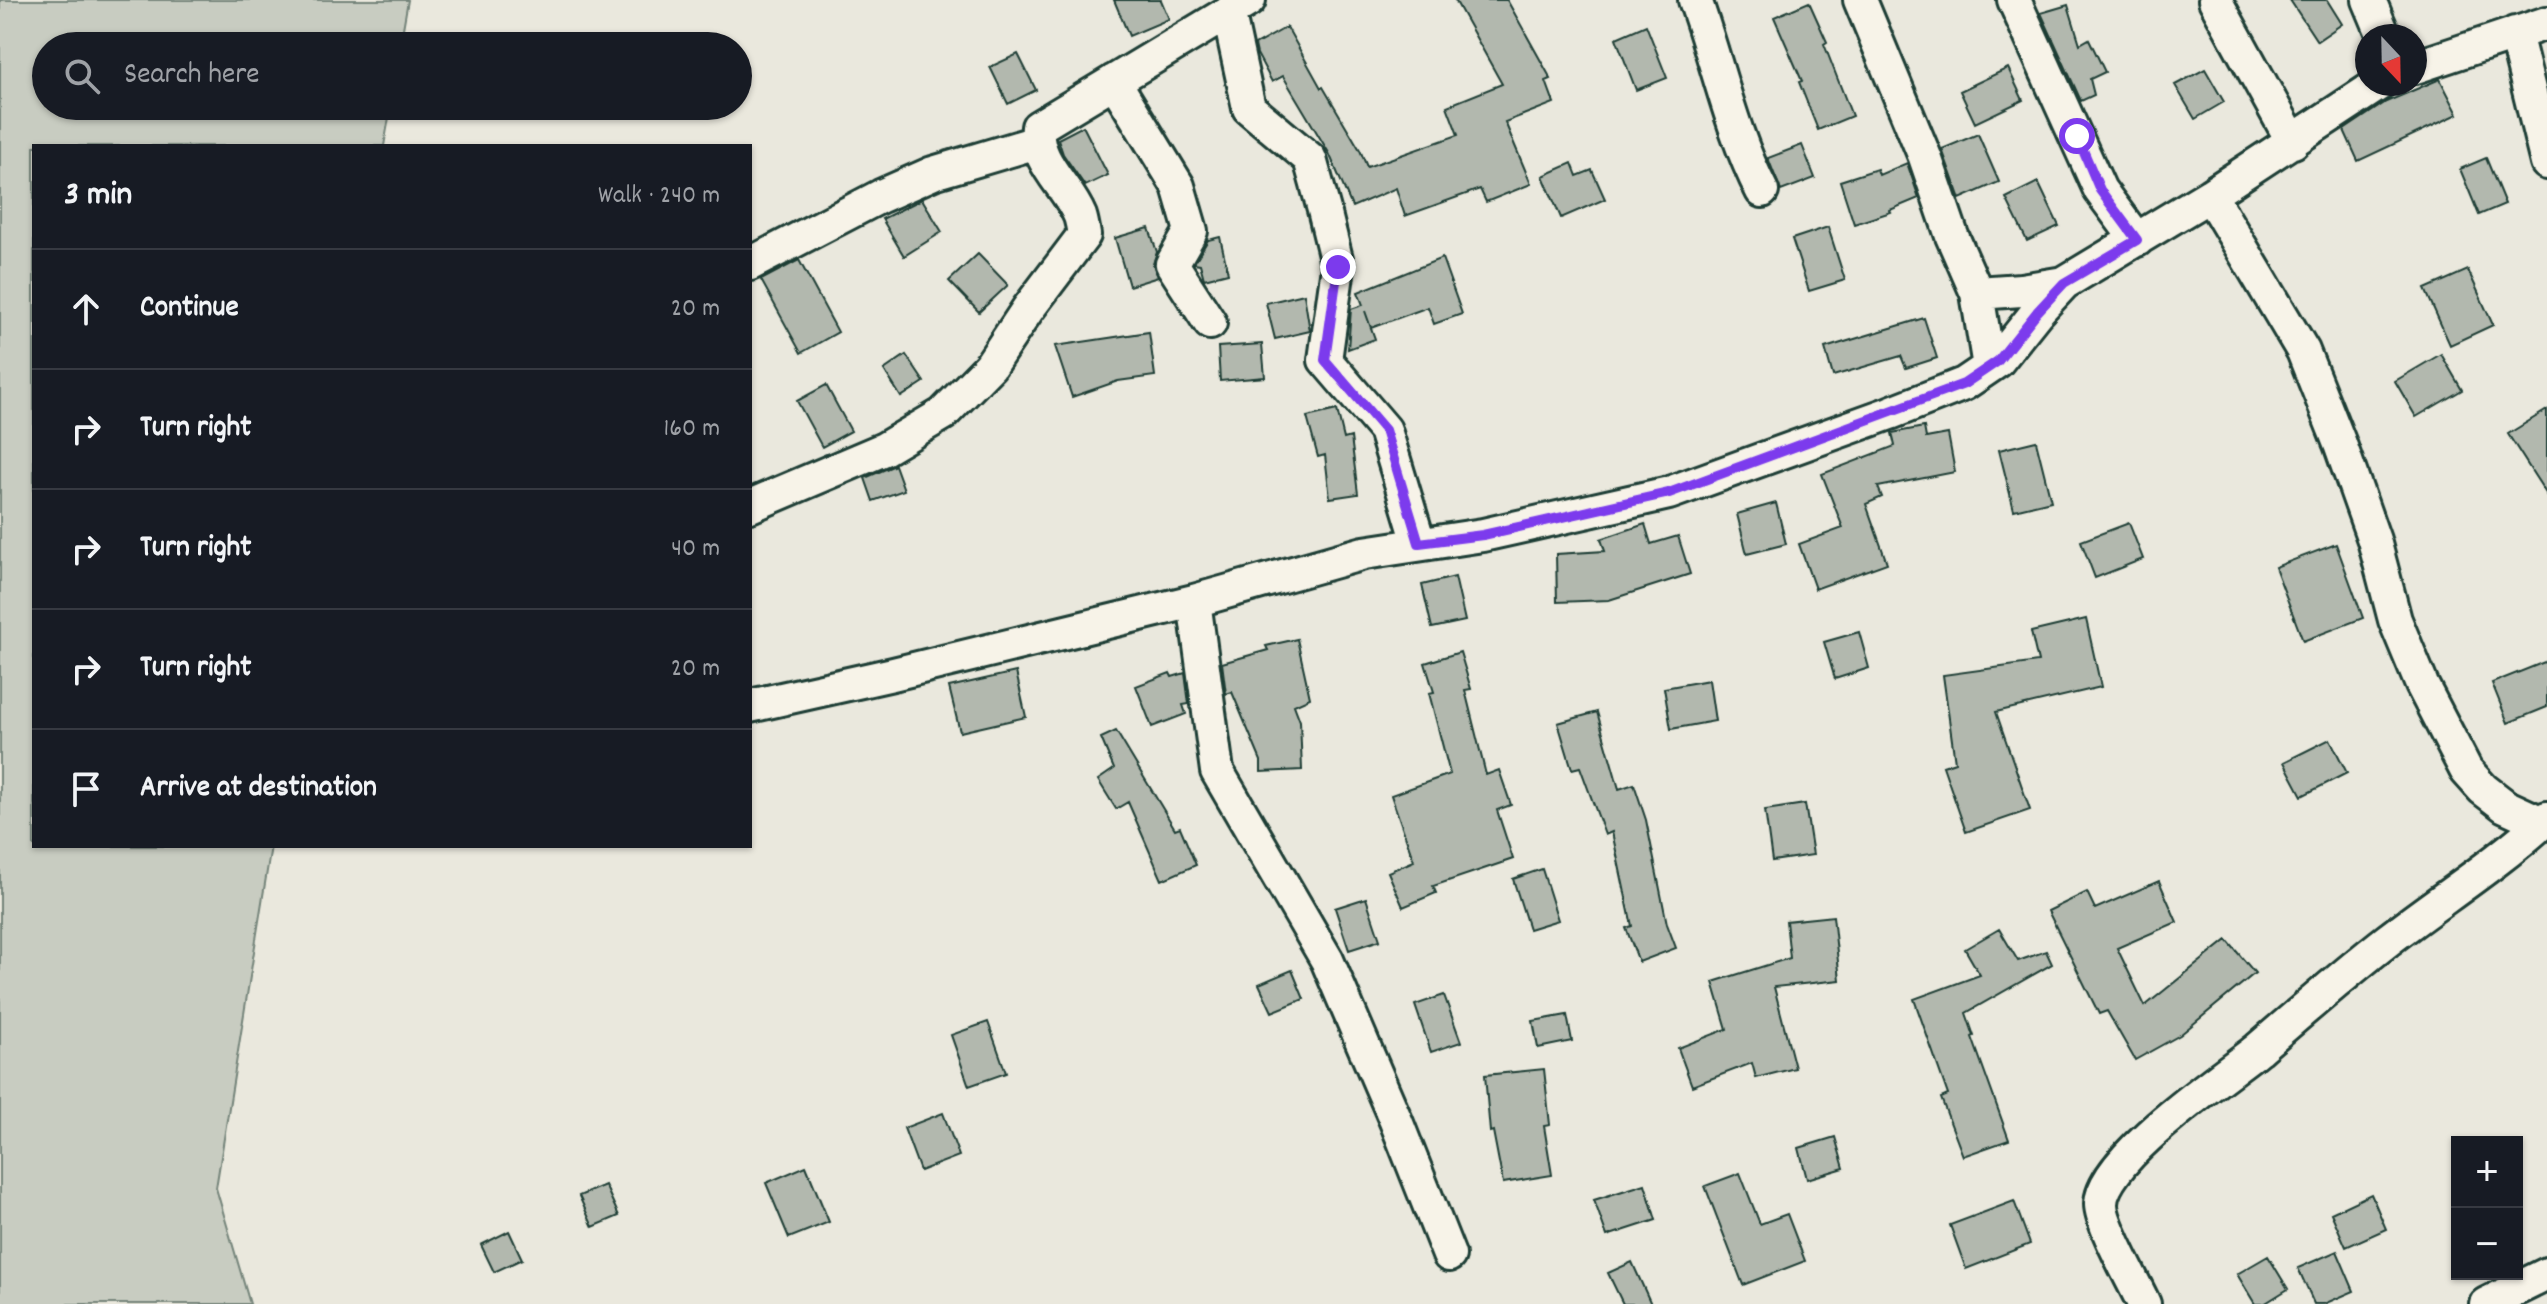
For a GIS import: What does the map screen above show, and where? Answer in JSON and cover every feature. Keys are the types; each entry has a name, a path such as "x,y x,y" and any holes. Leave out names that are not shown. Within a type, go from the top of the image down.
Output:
{"street":[{"path":"1695,0 1743,154 1762,191"},
{"path":"1860,0 1977,293 1989,367"},
{"path":"2014,0 2100,190 2137,240"},
{"path":"2215,0 2293,142"},
{"path":"2369,0 2379,24"},
{"path":"752,505 884,449 932,421 943,414 990,366 1084,235 1080,215 1058,183 1037,142 1038,127 1239,7 1249,108 1310,159 1338,267 1325,360 1385,430 1419,543"},
{"path":"2427,62 2533,20 2547,163"},
{"path":"1114,81 1178,186 1191,231 1172,264 1210,323"},
{"path":"752,706 1194,601 1364,553 1483,535 1669,493 1964,384 1998,361 2064,283 2210,195 2359,96"},
{"path":"752,263 881,196 933,173 1037,142"},
{"path":"2210,195 2303,351 2374,540 2395,620 2422,685 2466,770 2483,789 2505,806 2544,820"},
{"path":"1977,293 2064,283"},
{"path":"1194,601 1217,771 1327,960 1449,1255"},
{"path":"2144,1304 2105,1222 2100,1203 2109,1179 2159,1126 2390,938 2466,885 2544,820"},
{"path":"2486,1304 2547,1274"}],"shaded area":[{"path":"0,0 408,0 402,32 32,32 32,120 389,120 384,144 32,144 32,848 271,848 216,1188 250,1304 0,1304"}],"building":[{"path":"1114,0 1161,0 1169,19 1129,36"},
{"path":"1455,0 1507,0 1551,79 1546,81 1554,103 1505,122 1531,184 1486,202 1480,189 1405,216 1396,188 1352,207 1329,153 1283,76 1272,82 1255,45 1287,27 1367,167 1458,135 1447,106 1502,84"},
{"path":"2290,0 2327,0 2342,24 2317,41"},
{"path":"1809,2 1827,42 1824,44 1852,116 1818,130 1799,82 1802,81 1774,17"},
{"path":"2068,5 2080,44 2089,39 2105,72 2090,79 2094,95 2081,101 2041,13"},
{"path":"1646,25 1667,78 1636,90 1616,38"},
{"path":"1018,54 1036,90 1008,104 990,67"},
{"path":"2008,68 2023,100 1975,123 1960,91"},
{"path":"2205,69 2224,102 2195,119 2175,85"},
{"path":"2440,79 2458,114 2358,161 2344,130 2400,96 2427,96 2427,85"},
{"path":"1083,126 1108,175 1085,186 1063,154 1058,139"},
{"path":"1978,134 1999,182 1960,199 1942,149"},
{"path":"1802,145 1815,178 1781,191 1768,158"},
{"path":"2486,158 2505,204 2479,215 2460,169"},
{"path":"1572,163 1577,176 1592,170 1605,199 1561,218 1543,176"},
{"path":"1907,163 1919,198 1891,212 1854,224 1840,181 1877,169 1879,175"},
{"path":"2038,182 2059,226 2027,241 2006,198"},
{"path":"922,199 942,232 904,256 882,219"},
{"path":"1828,227 1845,280 1809,291 1792,239"},
{"path":"1149,228 1157,252 1153,264 1158,277 1129,286 1115,238"},
{"path":"1220,237 1228,273 1204,279 1200,264 1194,263 1208,240"},
{"path":"978,254 1008,285 979,312 949,281"},
{"path":"1442,258 1462,314 1434,324 1428,307 1371,328 1375,339 1348,349 1351,309 1363,305 1358,292"},
{"path":"799,260 838,332 801,353 761,280"},
{"path":"2468,270 2493,325 2450,345 2425,289"},
{"path":"1304,294 1310,331 1275,339 1266,303"},
{"path":"1924,318 1937,358 1906,368 1901,356 1833,376 1825,348"},
{"path":"1149,332 1155,376 1118,381 1072,397 1055,346"},
{"path":"1262,344 1265,377 1220,381 1218,347"},
{"path":"2441,354 2462,390 2416,417 2395,381"},
{"path":"906,355 924,382 901,397 884,370"},
{"path":"826,385 851,431 822,447 797,401"},
{"path":"1337,410 1344,439 1351,437 1358,494 1330,498 1325,455 1318,457 1307,417"},
{"path":"2547,410 2547,495 2508,434"},
{"path":"1924,427 1926,438 1948,434 1955,472 1878,487 1882,497 1866,504 1887,563 1815,589 1799,544 1843,528 1822,474 1895,446 1892,433"},
{"path":"2036,441 2051,501 2014,510 1999,450"},
{"path":"895,465 904,490 873,501 865,478"},
{"path":"1776,503 1786,544 1747,554 1737,514"},
{"path":"2129,523 2143,559 2095,578 2081,541"},
{"path":"1645,524 1651,544 1678,536 1690,574 1609,600 1557,602 1556,554 1605,551 1601,539"},
{"path":"2336,544 2363,618 2303,641 2275,567"},
{"path":"1455,577 1465,621 1432,628 1422,585"},
{"path":"2086,619 2101,687 1996,712 2030,810 1966,832 1943,766 1955,762 1943,675 2038,662 2031,632"},
{"path":"1859,632 1869,668 1835,679 1824,642"},
{"path":"1297,639 1310,698 1294,705 1300,721 1302,770 1261,772 1261,761 1232,692 1226,694 1222,663 1268,650 1266,646"},
{"path":"1460,652 1471,689 1465,690 1486,775 1499,770 1511,805 1497,810 1513,859 1433,886 1436,893 1403,907 1388,872 1414,861 1391,795 1450,774 1429,693 1434,692 1425,663"},
{"path":"2547,661 2547,707 2508,723 2492,683"},
{"path":"1016,672 1026,717 960,732 949,687"},
{"path":"1170,673 1172,677 1185,673 1189,704 1183,705 1186,714 1152,727 1136,686"},
{"path":"1709,680 1715,721 1671,729 1664,688"},
{"path":"1597,712 1619,789 1634,784 1646,820 1667,924 1676,948 1639,962 1626,928 1632,926 1612,832 1605,835 1580,767 1572,769 1558,723"},
{"path":"1116,731 1175,829 1180,827 1196,865 1162,880 1128,802 1116,809 1098,780 1114,769 1101,738"},
{"path":"2330,739 2347,773 2302,796 2284,762"},
{"path":"1805,804 1813,855 1772,861 1765,810"},
{"path":"1542,869 1558,920 1529,929 1513,879"},
{"path":"2159,881 2177,922 2117,948 2145,1006 2227,940 2255,973 2180,1035 2135,1060 2107,1011 2099,1014 2048,911 2087,892 2095,909"},
{"path":"1366,898 1380,940 1349,950 1335,908"},
{"path":"1833,916 1840,980 1774,987 1795,1068 1756,1078 1752,1063 1692,1086 1678,1048 1727,1029 1713,982 1790,958 1786,921"},
{"path":"1999,929 2018,961 2046,951 2052,964 1966,1013 2009,1140 1963,1156 1941,1098 1948,1095 1914,999 1980,975 1965,949"},
{"path":"1292,970 1304,999 1272,1012 1259,984"},
{"path":"1444,995 1461,1042 1431,1052 1415,1005"},
{"path":"1567,1015 1572,1041 1538,1048 1533,1021"},
{"path":"988,1022 1006,1073 969,1086 951,1035"},
{"path":"1544,1069 1550,1125 1544,1126 1552,1175 1503,1183 1493,1131 1490,1132 1485,1075"},
{"path":"943,1113 959,1156 920,1171 904,1128"},
{"path":"1835,1137 1844,1168 1807,1179 1799,1148"},
{"path":"806,1166 829,1222 789,1238 766,1183"},
{"path":"1740,1173 1760,1224 1787,1214 1805,1261 1743,1285 1705,1186"},
{"path":"1645,1184 1656,1220 1607,1236 1594,1200"},
{"path":"605,1185 619,1216 593,1227 579,1196"},
{"path":"2371,1194 2386,1229 2346,1247 2331,1213"},
{"path":"2014,1201 2030,1244 1966,1269 1950,1225"},
{"path":"509,1231 522,1259 494,1272 481,1245"},
{"path":"2337,1251 2354,1291 2324,1304 2314,1304 2298,1268"},
{"path":"2268,1256 2288,1289 2264,1304 2255,1304 2237,1274"},
{"path":"1632,1262 1651,1304 1623,1304 1608,1273"}],"route":[{"path":"1338,267 1325,360 1385,430 1419,543 1483,535 1669,493 1964,384 1998,361 2064,283 2137,240 2100,190 2077,136"}]}
